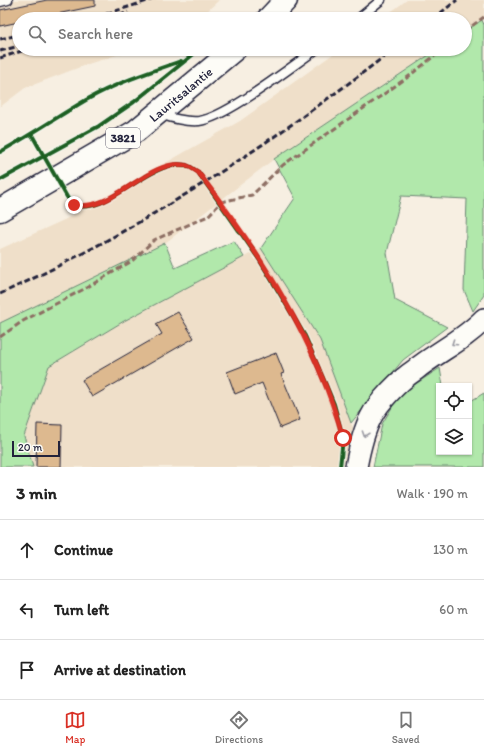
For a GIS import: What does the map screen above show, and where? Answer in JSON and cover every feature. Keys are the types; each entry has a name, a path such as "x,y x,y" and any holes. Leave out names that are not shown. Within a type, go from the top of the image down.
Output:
{"main road":[{"path":"275,12 286,0"},
{"name":"Lauritsalantie","path":"0,210 136,131 227,56"},
{"path":"356,467 360,448 371,417 383,400 414,370 472,331 484,319"}],"lane":[{"path":"0,2 8,0"},
{"path":"366,12 381,0"},
{"path":"158,114 176,120 200,121 229,110 307,56"}],"shaded area":[{"path":"0,0 219,0 206,12 12,12 12,56 114,56 25,88 0,107"},
{"path":"407,0 484,0 484,19 472,27 472,12 391,12"},
{"path":"330,56 428,56 274,159 165,243 0,323 0,249 66,219 240,121"},
{"path":"261,248 320,340 351,423 371,467 33,467 24,436 49,366 124,321"}],"green space":[{"path":"482,20 484,25 484,295 473,311 464,290 467,199 401,196 387,253 395,300 447,327 403,360 351,423 320,340 261,248 295,198 274,159 428,56 472,56 472,26"},
{"path":"234,241 244,257 124,321 49,366 24,436 33,467 0,467 0,323 165,243 175,268"},
{"path":"440,368 442,383 436,383 436,455 472,455 472,400 484,393 484,467 373,467 382,424 400,394"}],"building":[{"path":"47,0 95,0 95,6 66,12 12,12 12,23 0,26 0,10"},
{"path":"178,312 194,338 92,397 82,380 162,334 156,324"},
{"path":"276,353 284,373 281,374 300,420 280,428 262,383 235,394 227,372"},
{"path":"37,424 62,425 61,467 36,467"}],"railway":[{"path":"112,12 151,0"},
{"path":"442,12 457,0"},
{"path":"0,39 12,36"},
{"path":"0,51 12,48"},
{"path":"0,58 12,54"},
{"path":"0,294 104,242 204,183 301,118 385,56"}],"marked path":[{"path":"472,26 484,17"},
{"path":"0,337 23,321 86,288 132,261 154,240 208,216 221,202 252,195 283,165 408,77 434,56"}],"cycle path":[{"path":"0,180 99,126 134,102 191,56"},
{"path":"0,152 97,94 133,78 181,61"},
{"path":"32,135 67,197 75,205 87,206 100,203 157,170 171,165 187,165 198,172 259,259 305,336 334,404 343,438 340,467"}],"route":[{"path":"74,205 83,207 98,204 164,167 185,165 198,172 260,259 305,336 334,404 343,438"}]}
